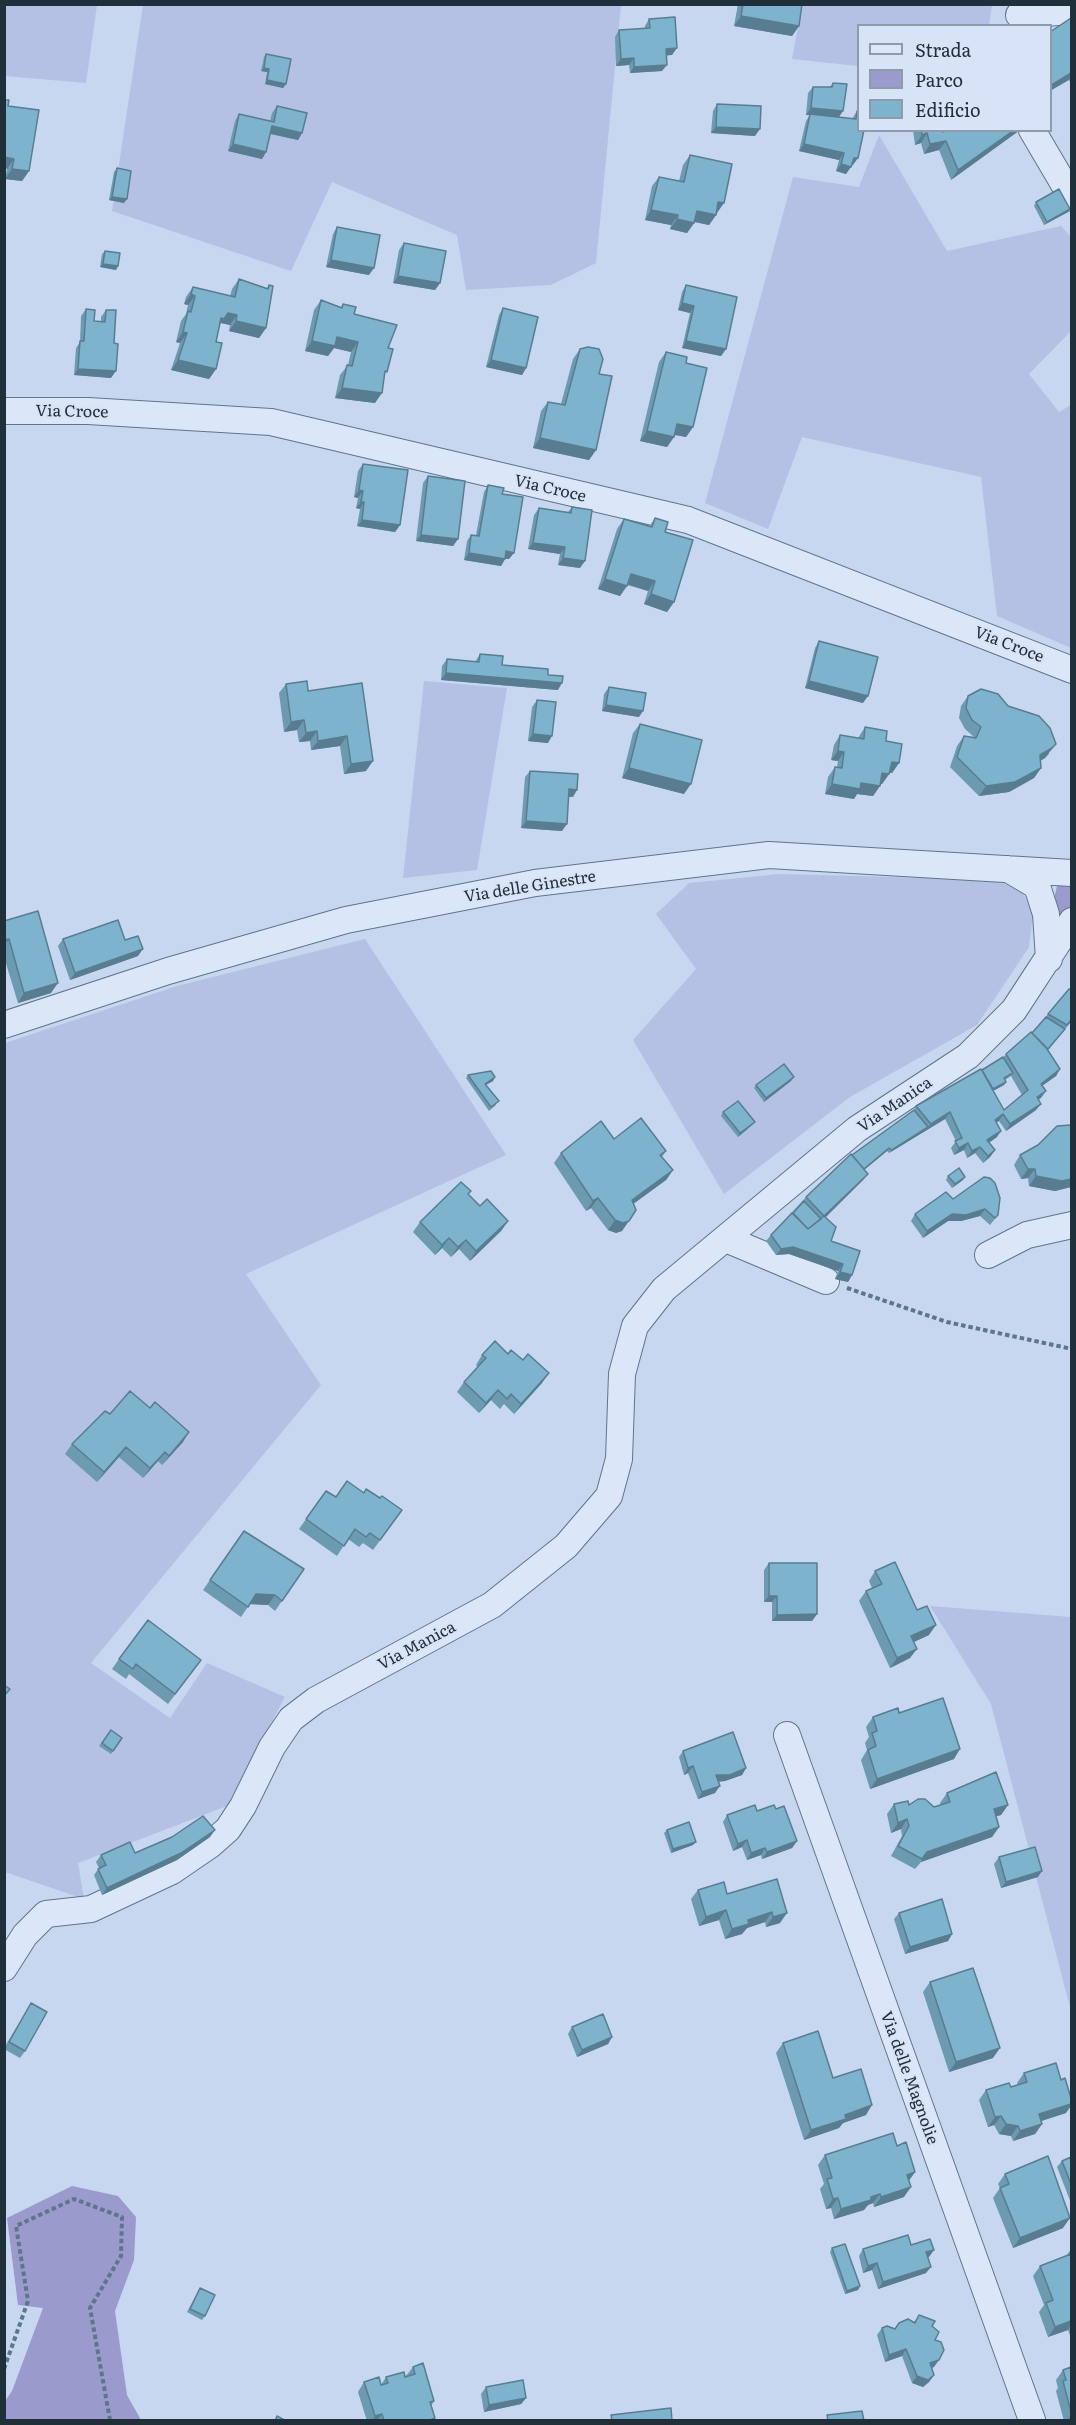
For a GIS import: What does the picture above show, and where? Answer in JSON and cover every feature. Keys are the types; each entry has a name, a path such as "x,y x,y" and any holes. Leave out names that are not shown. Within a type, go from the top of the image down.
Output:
{"street":[{"path":"1019,15 1071,11"},
{"path":"1033,132 1071,198"},
{"name":"Via Croce","path":"4,411 88,411 271,422 688,520 1071,670"},
{"name":"Via delle Ginestre","path":"4,1025 168,971 346,920 535,883 768,855 1005,867 1071,873"},
{"path":"1005,867 1037,886 1046,914 1049,959"},
{"name":"Via Manica","path":"4,1968 25,1935 46,1914 91,1909 172,1871 210,1845 228,1829 243,1806 272,1747 291,1719 316,1700 492,1605 566,1546 609,1496 619,1459 622,1374 635,1326 664,1289 857,1129 968,1056 1014,1010 1049,959 1071,921"},
{"path":"988,1256 1027,1235 1071,1225"},
{"path":"726,1239 826,1281"},
{"name":"Via delle Magnolie","path":"787,1735 1032,2421"}],"path":[{"path":"826,1281 947,1322 1071,1349"},
{"path":"4,2370 28,2301 16,2226 74,2199 122,2217 121,2256 90,2308 110,2421"}],"shaded area":[{"path":"4,5 97,5 86,83 5,76"},
{"path":"143,5 621,5 596,263 551,285 466,290 457,235 332,182 291,271 112,211"},
{"path":"802,5 992,5 989,24 857,24 857,66 792,59"},
{"path":"879,135 947,251 1061,226 1071,237 1071,331 1029,374 1059,412 1071,405 1071,648 997,616 981,477 802,437 768,529 705,503 793,177 859,187"},
{"path":"424,681 507,688 477,870 403,878"},
{"path":"780,874 999,880 1023,893 1033,914 1029,947 977,1025 850,1097 724,1194 633,1040 696,969 656,914 689,883"},
{"path":"365,939 506,1155 246,1274 321,1385 91,1663 170,1718 207,1663 285,1697 227,1806 78,1863 84,1899 5,1872 5,1043 177,986"},
{"path":"930,1606 1071,1617 1071,2011 991,1704"}],"green space":[{"path":"1058,881 1071,883 1071,907 1062,926 1057,925 1055,895"},
{"path":"72,2186 118,2196 136,2217 134,2260 115,2311 127,2395 141,2420 5,2420 5,2401 12,2391 43,2308 18,2305 7,2218"}],"building":[{"path":"743,4 802,4 799,26 741,16"},
{"path":"675,17 677,48 666,49 667,65 634,67 634,58 621,59 619,30 650,28 649,19"},
{"path":"1071,18 1071,73 1052,85 1052,31"},
{"path":"266,54 291,59 286,84 267,80 269,69 264,68"},
{"path":"833,83 847,84 843,111 811,108 813,87 832,87"},
{"path":"4,100 9,100 8,106 39,110 29,171 12,169 14,159 4,157"},
{"path":"717,104 761,106 760,129 716,127"},
{"path":"277,106 307,113 302,133 272,126 266,152 233,144 239,114 274,122"},
{"path":"857,111 857,132 864,132 858,158 854,158 851,167 841,164 844,153 804,144 810,114 856,119"},
{"path":"921,132 1011,132 958,170 946,141 930,144 927,133 922,135"},
{"path":"690,155 732,164 724,203 718,202 716,215 697,211 694,223 677,219 678,215 651,210 659,177 684,182"},
{"path":"117,168 131,171 127,199 112,197"},
{"path":"1059,189 1070,209 1047,222 1036,202"},
{"path":"337,227 380,235 374,268 331,260"},
{"path":"404,243 446,251 440,283 398,276"},
{"path":"105,251 120,253 118,266 103,264"},
{"path":"239,279 268,289 269,285 273,286 266,328 236,321 237,315 228,313 224,319 221,318 216,342 222,343 216,369 178,360 187,333 183,332 188,311 191,312 195,296 191,294 193,287 235,297"},
{"path":"686,285 737,297 726,349 686,341 694,306 682,303"},
{"path":"321,300 342,308 343,304 356,307 354,314 397,325 388,348 393,349 387,372 385,371 382,393 342,388 347,365 352,366 358,342 337,337 335,346 312,341"},
{"path":"503,308 538,317 526,368 491,360"},
{"path":"86,309 95,310 94,321 105,322 106,310 116,310 114,343 118,344 116,371 78,369 80,341 84,341"},
{"path":"588,347 599,349 603,359 599,374 612,376 596,450 540,438 548,402 565,405 580,349"},
{"path":"666,352 687,357 686,363 707,368 693,427 677,424 674,437 647,431"},
{"path":"363,464 408,470 400,525 362,520 363,491 359,490"},
{"path":"428,476 465,481 458,539 421,535"},
{"path":"488,485 504,488 502,494 523,497 514,553 506,551 505,559 469,553 471,535 479,536"},
{"path":"572,507 592,510 585,561 563,558 565,547 533,543 539,508 571,513"},
{"path":"655,518 668,522 665,532 693,540 674,602 651,594 655,581 631,574 627,586 605,579 624,519 652,527"},
{"path":"819,641 878,657 868,696 809,681"},
{"path":"480,654 503,656 502,665 548,669 548,675 563,676 562,683 446,673 447,659 479,662"},
{"path":"307,681 308,691 362,683 373,761 351,764 347,736 318,741 317,731 306,733 304,720 291,722 286,684"},
{"path":"609,687 646,693 643,711 606,705"},
{"path":"981,689 998,694 1008,706 1039,716 1050,728 1056,744 1040,755 1041,768 1015,782 986,786 957,757 964,736 976,738 981,727 972,720 966,708 968,696"},
{"path":"537,700 556,702 552,736 533,734"},
{"path":"640,724 702,740 691,784 629,768"},
{"path":"865,727 887,731 886,741 902,744 899,763 892,762 889,774 882,773 880,786 861,783 860,789 832,784 835,767 842,768 844,752 838,751 840,735 864,739"},
{"path":"530,771 578,774 577,790 569,789 567,824 526,821"},
{"path":"38,911 58,983 24,993 9,939 4,940 4,921"},
{"path":"118,920 125,940 138,936 143,949 75,973 63,939"},
{"path":"1069,989 1071,990 1071,1020 1067,1025 1048,1014"},
{"path":"1046,1017 1065,1029 1048,1049 1032,1033"},
{"path":"1031,1032 1047,1049 1060,1069 1041,1084 1046,1091 1037,1097 1041,1104 1010,1124 1003,1114 995,1120 1001,1131 987,1140 995,1150 988,1156 980,1147 972,1151 968,1143 959,1148 955,1141 962,1138 950,1112 931,1124 916,1106 981,1069 1004,1110 1028,1090 1006,1054"},
{"path":"1003,1057 1013,1073 1004,1078 1006,1082 993,1089 982,1070"},
{"path":"784,1064 794,1077 766,1098 756,1085"},
{"path":"491,1071 495,1077 485,1084 499,1101 491,1107 468,1075"},
{"path":"738,1101 755,1122 740,1133 723,1112"},
{"path":"914,1110 928,1127 892,1150 889,1148 864,1169 852,1155"},
{"path":"641,1118 666,1151 660,1155 673,1170 632,1200 636,1210 629,1221 623,1223 615,1220 598,1198 593,1201 561,1153 601,1121 614,1139"},
{"path":"1071,1125 1071,1179 1062,1181 1036,1176 1035,1169 1028,1169 1020,1155 1038,1145 1057,1126"},
{"path":"851,1154 868,1174 824,1216 806,1197"},
{"path":"959,1168 965,1177 955,1184 948,1176"},
{"path":"984,1177 990,1178 995,1183 1000,1198 998,1215 995,1218 985,1209 966,1215 952,1214 927,1231 915,1214 946,1192 953,1199"},
{"path":"461,1182 471,1191 468,1194 480,1206 487,1199 508,1221 476,1251 466,1240 458,1247 449,1238 442,1245 420,1222"},
{"path":"804,1201 821,1219 808,1229 793,1213"},
{"path":"792,1213 808,1229 824,1216 836,1227 831,1241 860,1251 852,1275 840,1272 843,1264 793,1247 781,1249 771,1235"},
{"path":"495,1341 508,1354 511,1350 523,1360 528,1354 549,1373 521,1404 511,1394 507,1399 498,1390 486,1403 464,1382 486,1358 482,1355"},
{"path":"130,1391 150,1408 155,1402 189,1432 169,1456 165,1452 150,1468 126,1447 104,1472 72,1444 105,1411 110,1414"},
{"path":"347,1481 364,1493 366,1489 380,1498 382,1496 402,1510 380,1540 370,1533 366,1537 355,1529 344,1546 306,1519 326,1491 336,1497"},
{"path":"244,1531 304,1569 282,1601 275,1595 256,1594 248,1607 210,1580"},
{"path":"895,1562 917,1610 927,1606 936,1625 911,1636 917,1649 897,1658 866,1591 882,1584 875,1571"},
{"path":"769,1563 817,1563 817,1614 777,1615 777,1596 769,1596"},
{"path":"148,1620 201,1660 175,1694 136,1664 133,1669 119,1659"},
{"path":"4,1685 10,1689 4,1696"},
{"path":"943,1698 960,1749 877,1779 868,1750 876,1746 872,1733 877,1731 873,1717 898,1708 899,1713"},
{"path":"111,1730 122,1738 113,1751 102,1743"},
{"path":"733,1732 746,1768 730,1775 716,1775 720,1786 702,1792 693,1766 688,1768 683,1751"},
{"path":"996,1772 1008,1805 994,1809 999,1827 927,1852 922,1859 898,1846 909,1826 907,1819 898,1823 894,1804 908,1801 909,1805 918,1799 925,1799 934,1807 950,1802 947,1793"},
{"path":"755,1805 757,1811 774,1805 776,1809 784,1806 797,1841 767,1852 765,1848 751,1853 747,1840 738,1844 727,1815"},
{"path":"203,1816 215,1830 181,1853 107,1888 98,1869 106,1865 101,1855 130,1842 135,1853 172,1837"},
{"path":"689,1822 696,1842 673,1849 667,1830"},
{"path":"1035,1847 1042,1871 1006,1882 999,1857"},
{"path":"777,1879 787,1913 773,1917 772,1912 748,1920 749,1924 732,1929 726,1910 706,1917 698,1890 724,1882 727,1894"},
{"path":"942,1899 952,1934 910,1947 899,1913"},
{"path":"973,1968 1000,2048 956,2062 930,1982"},
{"path":"31,2003 47,2012 25,2051 9,2042"},
{"path":"603,2014 612,2037 582,2050 572,2027"},
{"path":"818,2031 833,2078 861,2069 872,2105 845,2115 846,2119 811,2130 783,2043"},
{"path":"1056,2063 1061,2080 1065,2078 1071,2104 1039,2114 1042,2124 1020,2131 1018,2126 1006,2124 1001,2116 995,2117 986,2090 1009,2083 1011,2087 1027,2082 1024,2073"},
{"path":"893,2133 897,2146 906,2142 915,2172 907,2175 911,2187 881,2197 880,2194 871,2197 871,2200 841,2209 838,2198 833,2199 827,2179 832,2178 825,2155"},
{"path":"1048,2156 1070,2218 1020,2238 1000,2188 1009,2184 1005,2174"},
{"path":"1071,2157 1071,2184 1062,2161"},
{"path":"908,2235 911,2245 930,2239 934,2250 926,2252 931,2267 883,2282 877,2263 868,2266 863,2249"},
{"path":"845,2244 860,2286 847,2291 832,2248"},
{"path":"1071,2254 1071,2321 1055,2327 1046,2303 1053,2300 1040,2266"},
{"path":"200,2288 215,2295 205,2316 190,2309"},
{"path":"919,2315 935,2321 932,2326 939,2332 935,2340 941,2342 944,2350 939,2360 930,2363 934,2375 928,2380 917,2376 906,2349 889,2355 882,2328 887,2326 895,2329 899,2323 908,2319 915,2323"},
{"path":"423,2363 434,2401 430,2402 435,2418 428,2421 384,2421 382,2414 375,2416 364,2382 379,2377 381,2385 388,2383 386,2377 404,2372 405,2377 415,2374 413,2367"},
{"path":"1071,2367 1071,2412 1063,2381 1066,2380 1063,2370"},
{"path":"523,2380 526,2398 489,2405 486,2387"},
{"path":"671,2408 672,2421 612,2421 611,2415"},
{"path":"862,2411 864,2421 828,2421 827,2415"},
{"path":"277,2416 286,2421 275,2421"}]}
